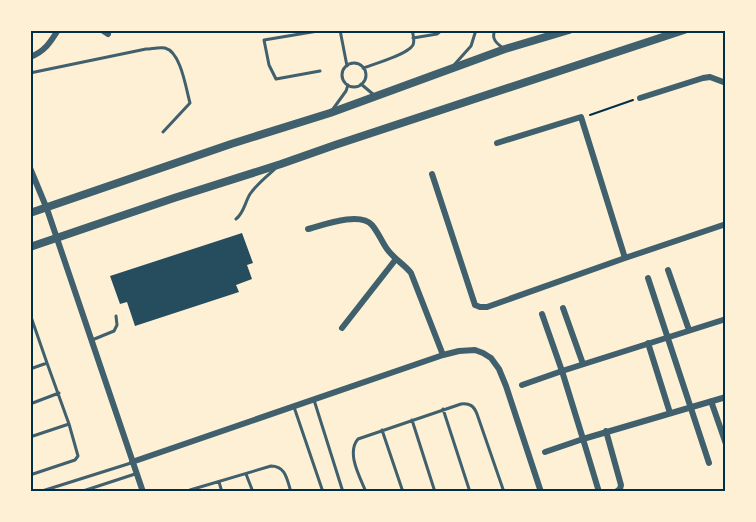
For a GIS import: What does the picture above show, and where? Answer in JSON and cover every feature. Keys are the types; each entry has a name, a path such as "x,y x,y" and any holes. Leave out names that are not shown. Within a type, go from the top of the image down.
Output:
{"street":[{"path":"30,57 49,45 58,30"},
{"path":"30,213 231,144 330,113 505,49 568,30"},
{"path":"30,247 684,30"},
{"path":"640,98 703,78 726,83"},
{"path":"496,143 581,117 625,258"},
{"path":"30,168 47,208 143,492"},
{"path":"432,174 477,306 487,307 726,224"},
{"path":"308,229 355,218 371,223 389,251 411,273 443,355"},
{"path":"342,328 396,259"},
{"path":"668,270 689,330"},
{"path":"648,278 709,463"},
{"path":"563,308 583,364"},
{"path":"542,314 599,492"},
{"path":"522,385 726,319"},
{"path":"648,343 670,413"},
{"path":"132,462 443,355 459,351 476,351 491,358 499,369 541,492"},
{"path":"545,452 606,431 726,397"},
{"path":"711,401 726,444"},
{"path":"606,431 621,485 616,492"}],"lane":[{"path":"320,71 276,80 266,57 264,40 324,30"},
{"path":"340,30 347,66"},
{"path":"363,68 405,51 412,45 412,30"},
{"path":"413,39 437,34 442,30"},
{"path":"451,69 471,46 476,30"},
{"path":"495,30 495,41 505,49"},
{"path":"30,73 136,50 165,48 172,52 180,64 190,103 163,132"},
{"path":"354,63 363,68 366,75 361,84 355,87 348,85 344,80 342,75 347,66 354,63"},
{"path":"361,84 376,97"},
{"path":"330,113 348,85"},
{"path":"236,219 258,184 281,164"},
{"path":"30,314 59,393 78,456 30,475"},
{"path":"92,340 114,331 117,325 116,316"},
{"path":"30,337 37,335"},
{"path":"30,369 47,363"},
{"path":"30,404 59,393"},
{"path":"314,400 342,492"},
{"path":"366,492 352,453 354,443 358,439 443,409 468,404 474,407 504,492"},
{"path":"294,407 323,492"},
{"path":"443,409 470,492"},
{"path":"412,420 435,492"},
{"path":"30,437 69,424"},
{"path":"382,430 402,492"},
{"path":"39,492 132,462"},
{"path":"188,492 271,466 281,468 285,472 291,492"},
{"path":"80,492 136,473"},
{"path":"246,474 253,492"},
{"path":"219,482 222,492"}],"path":[{"path":"581,117 640,98"}],"building":[{"path":"242,233 253,263 247,265 252,279 236,285 239,292 135,326 127,302 120,304 110,276"}]}
